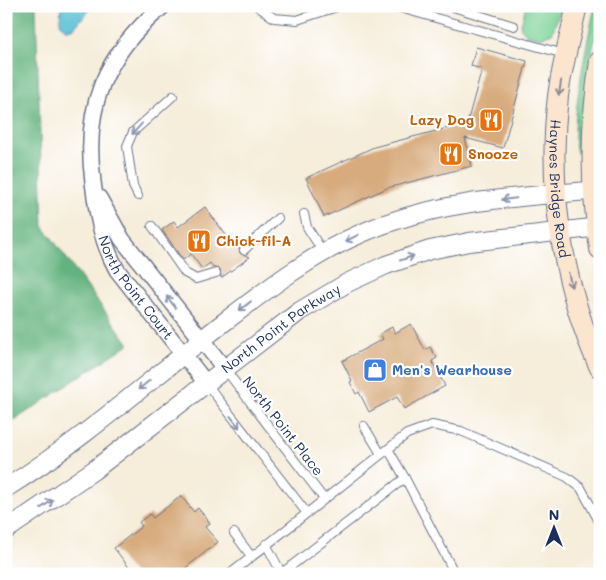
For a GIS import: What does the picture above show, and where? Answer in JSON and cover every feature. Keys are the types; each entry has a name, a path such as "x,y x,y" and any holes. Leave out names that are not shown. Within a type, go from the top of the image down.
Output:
{"main road":[{"name":"Haynes Bridge Road","path":"576,6 565,55 556,123 555,172 561,232 572,291 582,325 600,368"},
{"path":"600,61 592,121 600,249"}],"street":[{"name":"North Point Court","path":"163,6 130,37 106,75 96,102 90,137 89,159 99,230 106,250 117,270 206,383"},
{"name":"North Point Court","path":"93,182 103,208 122,238 224,368"},
{"path":"6,488 73,442 201,340 284,277 323,252 363,232 434,210 484,201 596,190"},
{"name":"North Point Parkway","path":"6,530 94,470 224,368 311,303 386,265 448,246 598,227"}],"lane":[{"path":"257,6 274,18 297,20 340,6"},
{"path":"393,6 565,55"},
{"path":"450,6 514,26"},
{"path":"138,196 133,186 127,146 133,132 173,96"},
{"path":"304,214 307,227 323,252"},
{"path":"244,250 278,218"},
{"path":"152,226 185,273 196,279 216,273"},
{"name":"North Point Place","path":"224,368 324,499"},
{"path":"206,383 306,512"},
{"path":"230,574 407,434 432,425 460,431 567,477 581,488 600,524"},
{"path":"364,426 405,478 455,574"},
{"path":"266,544 282,573 405,478"},
{"path":"234,533 251,556"}],"green space":[{"path":"6,6 36,6 43,226 129,344 6,426"},
{"path":"526,6 562,6 552,33 540,38 527,35 520,27"},
{"path":"595,6 600,6 600,15 585,84 580,152 577,153 575,122 577,102"}],"water":[{"path":"61,6 93,6 73,29 65,29 60,23"}],"building":[{"path":"476,47 527,61 503,148 465,138 472,166 387,188 324,217 306,178 374,147 467,123 482,69 471,66"},
{"name":"Chick-fil-A","path":"205,207 232,243 237,239 241,245 240,253 250,257 221,278 220,269 214,268 210,263 202,269 191,254 183,260 162,230 174,221 178,227"},
{"path":"411,324 425,350 430,347 437,358 432,361 445,386 404,409 397,397 369,412 359,392 356,394 342,361 383,339 380,334 392,327 395,333"},
{"path":"181,496 194,512 198,508 210,523 205,527 218,542 178,574 134,574 114,548 142,526 139,522 150,514 153,518"}],"place":[{"name":"Lazy Dog","path":"491,120"},
{"name":"Snooze","path":"451,154"},
{"name":"Chick-fil-A","path":"199,241"},
{"name":"Men's Wearhouse","path":"375,370"}]}
